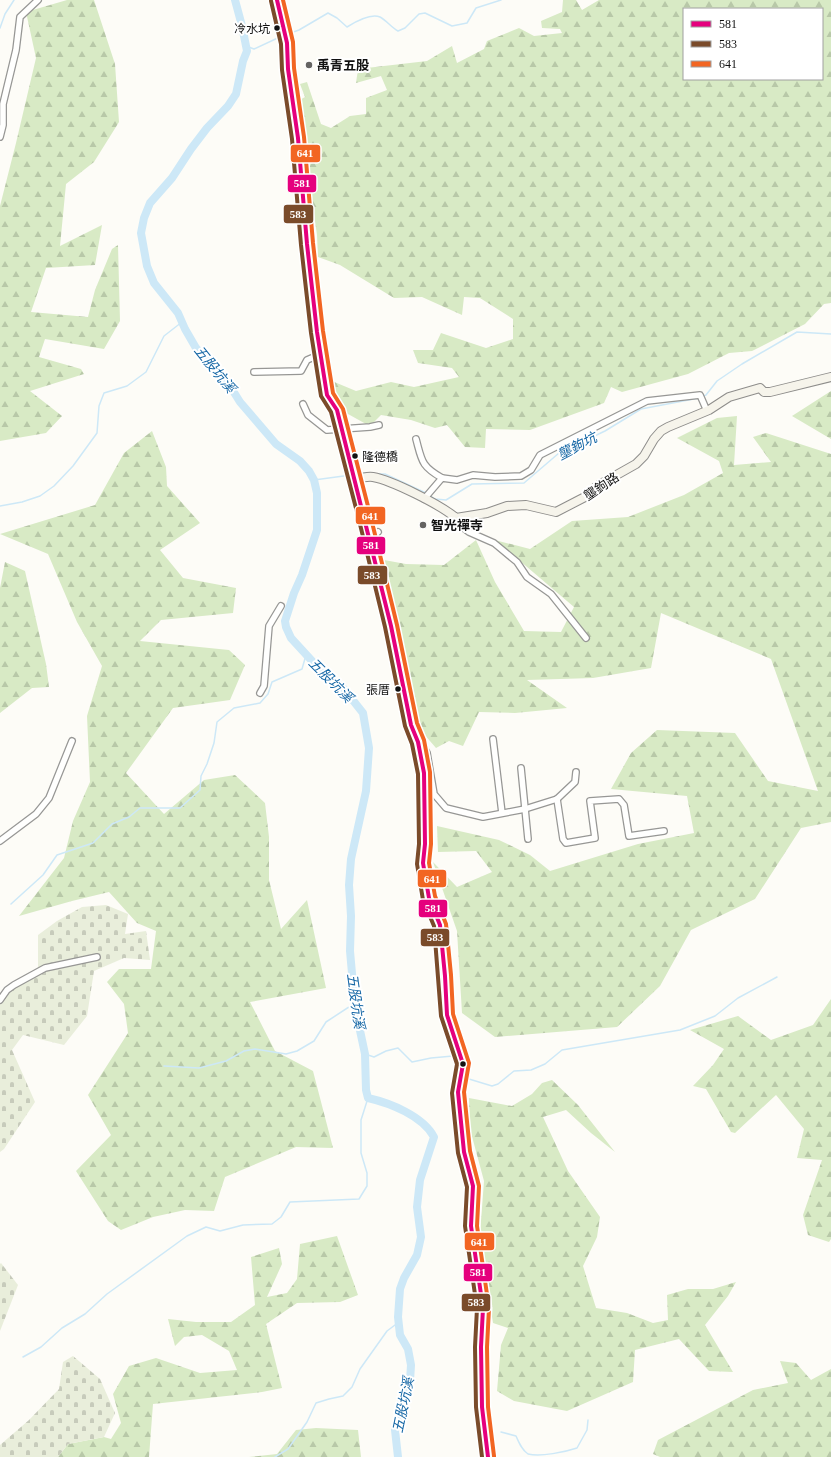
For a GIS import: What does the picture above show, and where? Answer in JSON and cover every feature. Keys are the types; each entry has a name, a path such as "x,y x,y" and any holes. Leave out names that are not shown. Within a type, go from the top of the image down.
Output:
{"main road":[{"path":"277,0 286,35 288,69 298,138 307,244 317,332 327,395 337,410 342,429 392,626 411,725 418,742 424,773 425,844 423,863 430,898 440,925 447,1015 463,1064 458,1092 464,1152 473,1186 471,1226 482,1308 482,1407 488,1457"},
{"name":"壟鉤路","path":"456,518 486,513 507,506 526,504 556,512 585,497 597,486 636,464 644,456 654,439 668,426 707,411 729,397 760,388 764,392 770,392 831,377"},
{"path":"354,476 374,477 426,496 456,518"}],"street":[{"path":"0,137 3,125 5,89 16,50 20,17 38,0"},
{"path":"254,372 301,371 307,360 321,354"},
{"path":"416,439 422,462 428,471 442,478 457,480 473,475 495,477 521,476 531,470 540,455 647,401 700,395 707,411"},
{"path":"303,404 308,415 327,430 379,425"},
{"path":"426,496 442,478"},
{"path":"456,518 461,526 469,532 494,543 516,562 527,577 551,594 586,638"},
{"path":"370,539 378,532"},
{"path":"260,693 264,686 268,626 281,606"},
{"path":"493,739 502,813"},
{"path":"0,841 36,814 49,798 72,741"},
{"path":"418,742 422,744 427,753 434,794 446,808 483,817 525,809 557,799 575,782 576,772"},
{"path":"521,768 528,839"},
{"path":"557,799 563,839 566,843 595,838 590,801 619,798 624,805 629,836 664,832"},
{"path":"0,1000 7,990 14,985 45,968 97,957"}],"green space":[{"path":"67,0 94,0 115,64 119,122 94,162 66,184 60,246 102,225 95,265 46,268 31,312 88,317 95,290 112,249 118,245 120,321 104,349 45,339 39,357 81,369 84,374 30,391 62,416 46,433 0,441 0,206 36,58 26,12"},
{"path":"563,0 576,0 582,10 599,0 831,0 831,303 824,304 805,324 752,351 729,353 688,374 622,392 611,387 604,403 530,430 486,429 485,448 465,447 447,425 435,428 411,420 381,415 373,423 366,424 339,409 332,381 356,391 391,382 414,387 459,377 452,368 418,363 413,350 433,350 441,333 486,348 513,339 513,319 480,298 464,297 462,315 422,297 394,298 340,265 318,257 317,235 298,101 305,97 300,84 307,82 321,124 331,128 350,116 366,114 366,98 387,90 381,76 356,83 358,69 427,61 452,46 457,63 484,49 487,41 519,28 534,36 562,33 560,29 542,28 541,21 562,12"},
{"path":"831,391 831,439 792,416"},
{"path":"737,416 734,465 771,462 753,437 766,433 831,454 831,822 801,828 755,899 691,930 660,986 617,1027 495,1037 462,1013 457,931 433,862 457,887 492,872 476,851 438,852 437,826 499,840 530,855 550,871 638,844 694,833 687,796 611,789 631,753 657,730 735,733 768,781 818,791 771,659 661,613 651,668 593,678 527,680 567,708 515,713 479,712 463,746 449,741 436,748 417,726 384,560 406,564 444,565 476,540 495,582 524,631 561,632 574,607 506,549 487,538 530,549 572,521 628,517 684,495 723,473 719,461 677,438 717,418"},
{"path":"152,431 166,467 167,486 200,523 160,550 183,578 236,588 233,613 161,620 140,641 229,650 245,665 230,700 173,708 126,773 164,814 204,780 235,775 265,803 269,837 269,880 281,929 307,900 326,988 250,1002 275,1051 313,1071 333,1148 296,1147 225,1177 214,1211 185,1210 153,1217 121,1230 108,1221 76,1171 111,1135 88,1095 128,1033 124,1004 107,982 119,969 151,969 156,931 137,923 109,892 19,916 64,858 73,821 90,782 87,716 102,666 77,622 48,554 0,534 95,505 124,453"},
{"path":"5,562 25,571 46,664 49,687 32,688 0,713 0,588"},
{"path":"106,905 128,914 125,934 146,931 150,960 124,958 94,971 87,1016 64,1045 23,1035 12,1050 35,1102 4,1149 0,1152 0,994 38,968 38,935 57,921 82,907"},
{"path":"831,999 831,1239 829,1242 808,1235 803,1215 822,1160 797,1158 804,1129 776,1095 735,1133 731,1132 706,1089 693,1086 713,1065 724,1049 690,1030 738,1016 771,1040 813,1025"},
{"path":"552,1080 578,1105 615,1152 566,1110 543,1117 568,1171 600,1217 597,1237 583,1266 596,1308 627,1313 653,1323 668,1320 667,1295 688,1289 713,1289 736,1282 728,1296 705,1325 733,1372 709,1371 679,1339 635,1350 633,1382 567,1411 514,1401 497,1391 501,1345 508,1328 493,1323 480,1234 484,1181 470,1129 469,1098 512,1106 532,1094 542,1083"},
{"path":"337,1236 358,1295 340,1302 297,1303 266,1324 282,1388 262,1392 153,1404 149,1457 58,1457 68,1444 104,1437 111,1439 121,1423 113,1394 129,1366 156,1358 200,1373 237,1370 229,1351 202,1335 184,1337 175,1346 168,1319 196,1322 231,1322 255,1305 251,1257 279,1248 282,1264 267,1297 287,1293 297,1279 300,1244"},
{"path":"1,1263 18,1285 0,1331 0,1264"},
{"path":"73,1356 100,1379 115,1413 104,1437 68,1444 58,1457 0,1457 0,1445 29,1420 59,1389 63,1362"},
{"path":"780,1361 796,1363 811,1380 831,1369 831,1457 660,1457 653,1454 658,1440 753,1390 788,1383"},
{"path":"316,1428 358,1430 361,1457 249,1457 277,1454 296,1430"}],"waterway":[{"path":"0,28 5,14 14,0"},
{"name":"五股坑溪","path":"235,0 247,51 243,61 236,94 228,106 207,128 172,178 150,203 144,218 141,233 147,266 154,283 178,313 196,348 230,386 240,402 276,444 300,461 309,471 314,480 317,493 317,530 285,621 291,638 313,662 344,689 363,713 369,748 366,791 351,859 349,885 351,916 350,951 355,1007 365,1054 366,1090 368,1098 396,1107 414,1117 422,1123 434,1137 420,1180 417,1207 421,1237 417,1255 404,1278 400,1289 398,1317 400,1335 408,1349 411,1365 410,1381 402,1399 395,1430 398,1457"},
{"name":"冷水坑","path":"288,34 299,30 328,13 337,18 347,27 363,19 376,16 382,18 398,31 405,28 419,14 425,13 452,26 467,23 476,8 501,0"},
{"name":"冷水坑","path":"246,46 254,49 282,36"},
{"path":"0,506 22,502 40,496 54,486 73,466 97,433 99,406 104,393 127,386 146,372 164,336 182,322"},
{"name":"壟鉤坑","path":"429,495 435,499 446,500 472,484 524,483 559,453 605,431 641,409 699,398 706,395 717,381 742,364 797,332 831,334"},
{"name":"壟鉤坑","path":"356,474 366,473"},
{"name":"壟鉤坑","path":"376,474 385,474 426,493"},
{"name":"壟鉤坑","path":"314,480 351,475"},
{"path":"11,904 43,875 57,855 93,843 112,824 129,817 140,808 180,808 200,790 201,776 214,743 217,722 234,708 260,703 268,694 272,682 302,669 306,655"},
{"path":"465,1074 469,1079 492,1086 498,1084 514,1071 531,1070 545,1064 562,1050 680,1030 715,1016 738,998 777,977"},
{"path":"164,1066 199,1068 226,1061 244,1051 255,1049 286,1054 297,1051 314,1041 326,1022 355,1003"},
{"path":"365,1054 374,1057 386,1051 398,1048 412,1062 431,1058 453,1056 460,1066"},
{"path":"23,1357 41,1347 62,1328 85,1314 107,1294 187,1236 206,1227 220,1231 243,1225 272,1224 281,1217 290,1202 359,1199 367,1186 367,1173 361,1153 361,1120 368,1098"},
{"path":"275,1457 288,1449 307,1422 316,1403 343,1396 352,1387 360,1369 387,1331 399,1322"},
{"path":"501,1432 516,1436 522,1448 528,1454 553,1454 577,1448 587,1430 588,1420"}],"transit line":[{"name":"581","path":"277,0 287,43 288,69 298,138 307,244 317,332 327,395 337,410 391,626 411,725 418,742 424,773 425,844 423,863 429,898 440,925 447,1015 463,1064 458,1092 464,1152 473,1186 471,1226 483,1308 481,1347 482,1407 488,1457"},
{"name":"641","path":"283,0 293,42 294,68 304,137 313,243 323,331 333,393 343,409 370,514 397,625 417,723 424,740 430,772 431,844 429,863 435,896 446,924 453,1014 469,1063 464,1092 470,1151 479,1186 477,1226 489,1308 487,1347 488,1407 494,1456"},
{"name":"583","path":"271,1 281,44 282,70 292,139 301,245 311,333 321,396 331,412 358,516 385,627 405,726 412,744 418,774 419,844 417,864 423,900 434,926 441,1016 457,1064 452,1093 458,1153 467,1187 465,1226 477,1308 475,1347 476,1407 482,1457"}],"place":[{"name":"冷水坑","path":"277,28"},
{"name":"禹青五股","path":"309,65"},
{"name":"隆德橋","path":"355,456"},
{"name":"智光禪寺","path":"423,525"},
{"name":"張厝","path":"398,689"}]}
